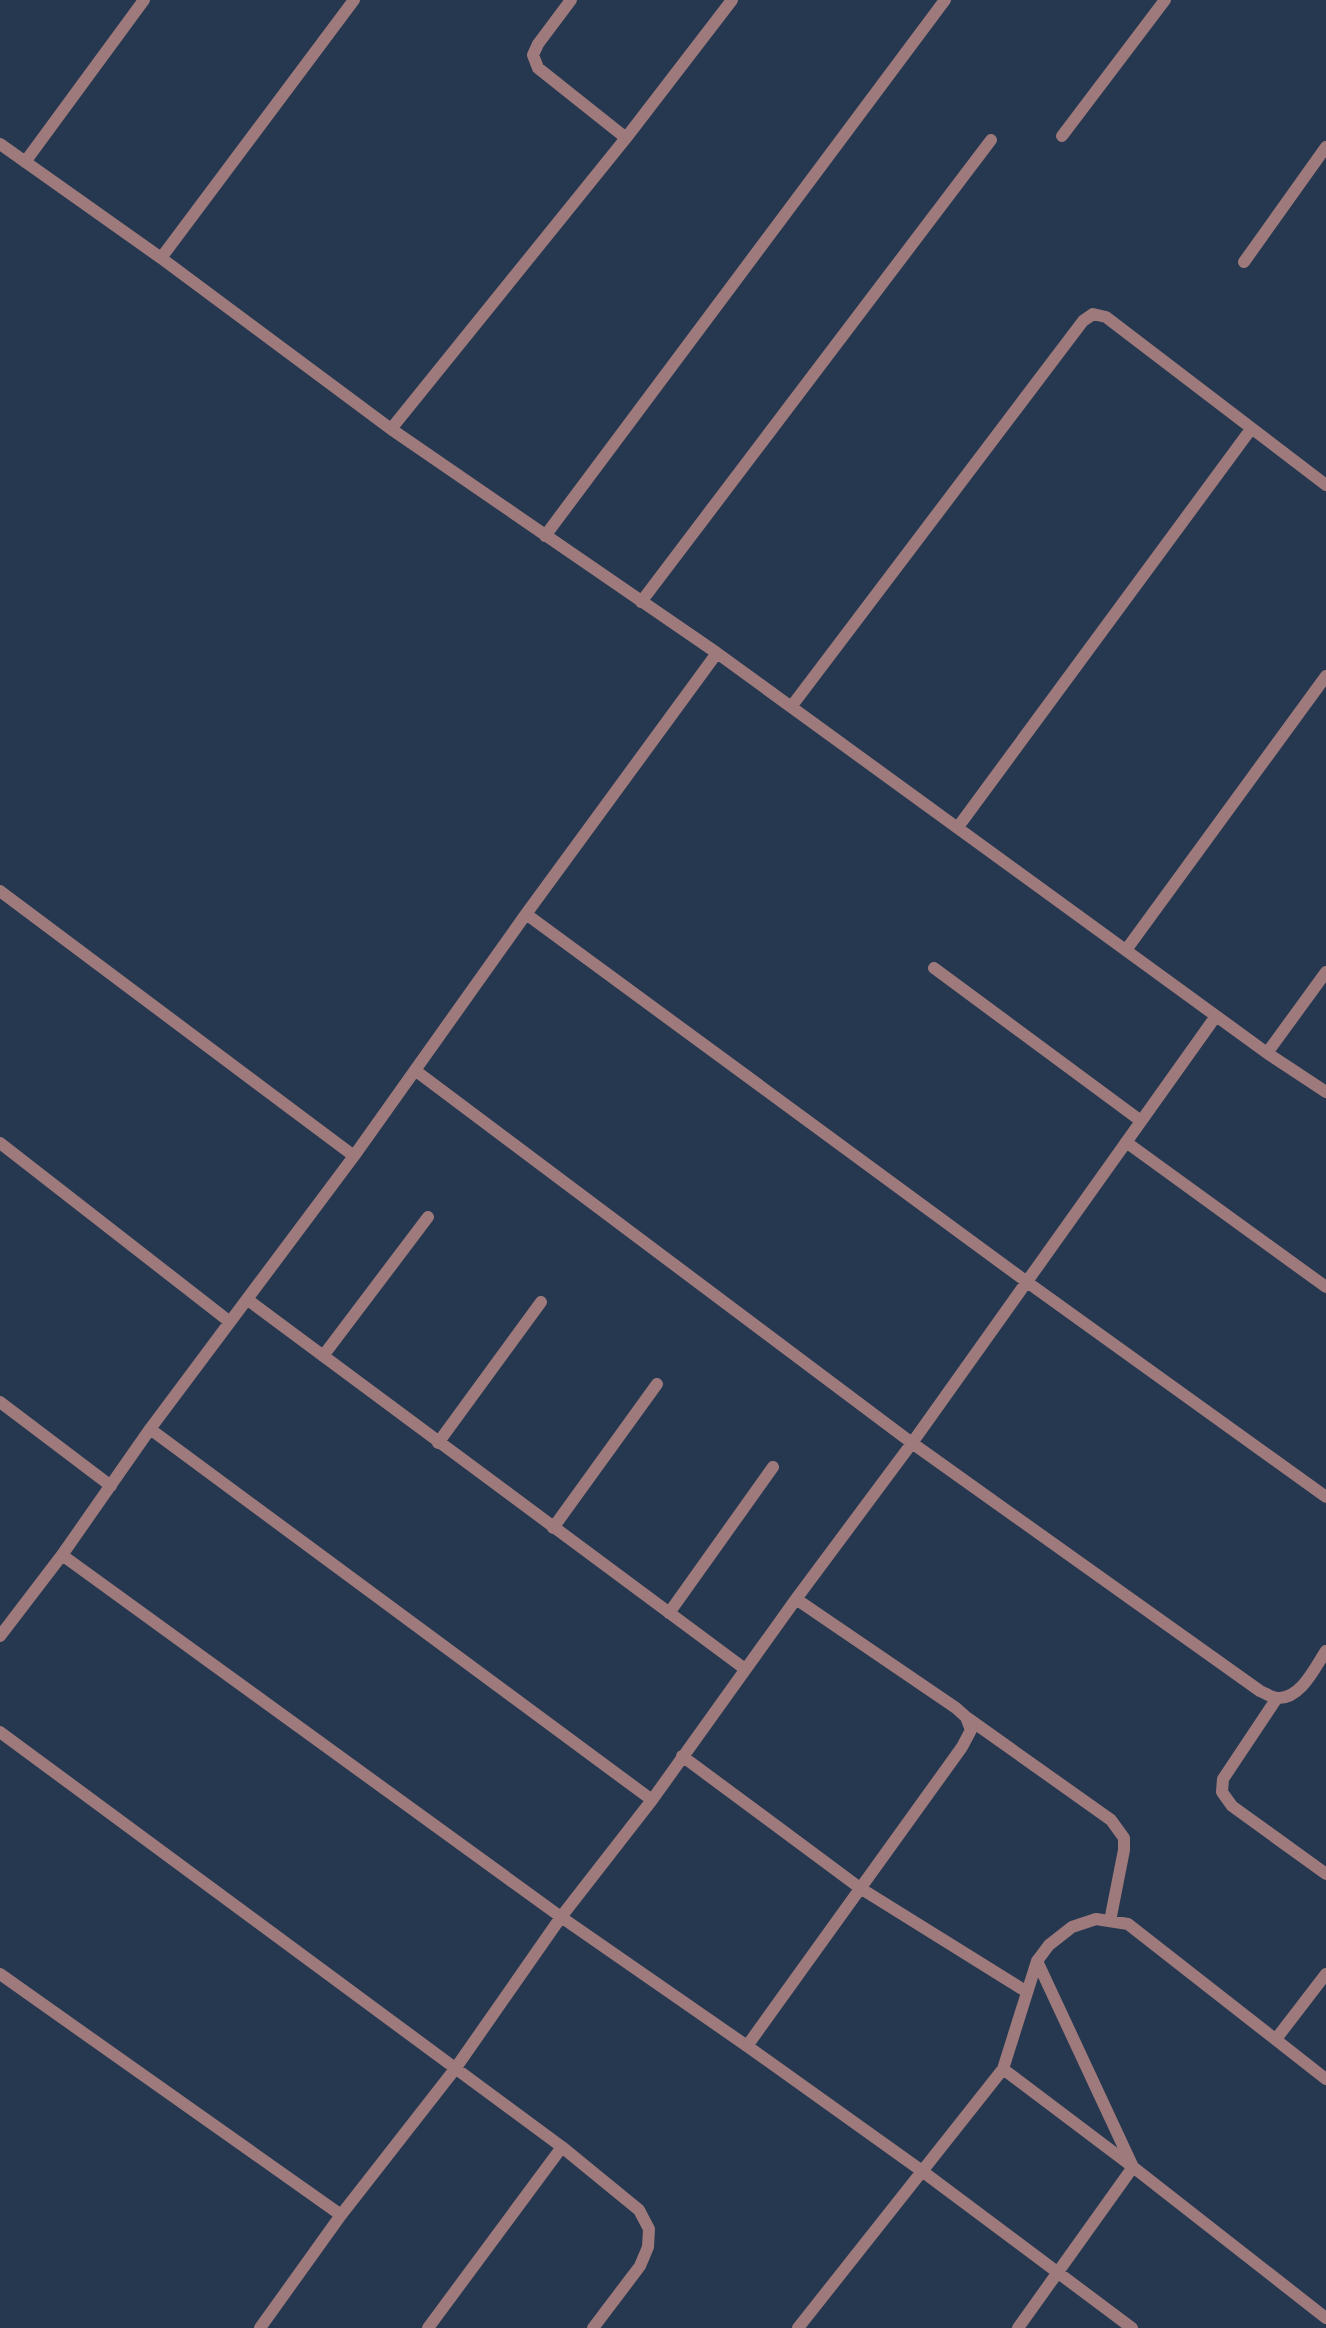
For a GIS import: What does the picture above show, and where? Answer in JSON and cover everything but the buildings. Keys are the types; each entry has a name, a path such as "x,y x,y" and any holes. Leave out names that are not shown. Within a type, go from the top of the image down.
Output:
{"street":[{"path":"25,162 144,0"},
{"path":"161,258 354,0"},
{"path":"571,0 538,44 533,55 538,68 626,138"},
{"path":"392,429 626,138 732,0"},
{"path":"545,536 945,0"},
{"path":"1062,136 1165,0"},
{"path":"641,602 992,140"},
{"path":"0,144 161,258 392,429 717,653 1267,1053 1326,1092"},
{"path":"1244,262 1326,147"},
{"path":"791,707 1083,321 1093,314 1106,317 1326,484"},
{"path":"958,827 1251,428"},
{"path":"0,1636 62,1555 150,1429 248,1300 416,1071 526,914 717,653"},
{"path":"1126,950 1326,676"},
{"path":"0,891 354,1156"},
{"path":"526,914 1027,1282 1326,1497"},
{"path":"934,968 1141,1121"},
{"path":"1267,1053 1326,972"},
{"path":"260,2328 341,2215 455,2069 561,1917 652,1800 796,1598 912,1443 1216,1016"},
{"path":"416,1071 912,1443 1260,1691 1277,1698 1292,1696 1304,1684 1326,1651"},
{"path":"1126,1142 1326,1287"},
{"path":"0,1143 230,1322"},
{"path":"323,1356 428,1217"},
{"path":"248,1300 438,1443 745,1669"},
{"path":"438,1443 541,1302"},
{"path":"553,1528 657,1384"},
{"path":"0,1402 111,1486"},
{"path":"150,1429 652,1800"},
{"path":"668,1613 773,1467"},
{"path":"62,1555 561,1917 747,2046 922,2171 1132,2328"},
{"path":"796,1598 956,1708 1111,1820 1124,1838 1124,1850 1110,1922"},
{"path":"1277,1698 1223,1779 1222,1792 1232,1806 1326,1874"},
{"path":"747,2046 962,1747 971,1730 966,1717"},
{"path":"0,1732 562,2147 639,2210 649,2229 648,2246 640,2266 592,2328"},
{"path":"682,1756 860,1888 1027,1992"},
{"path":"798,2328 1003,2069 1037,1961 1049,1945 1072,1927 1096,1919 1128,1924 1326,2079"},
{"path":"1037,1961 1134,2167"},
{"path":"0,1974 341,2215"},
{"path":"1276,2039 1326,1974"},
{"path":"1003,2069 1134,2167 1326,2318"},
{"path":"428,2328 562,2147"},
{"path":"1018,2328 1056,2272 1134,2167"}]}
